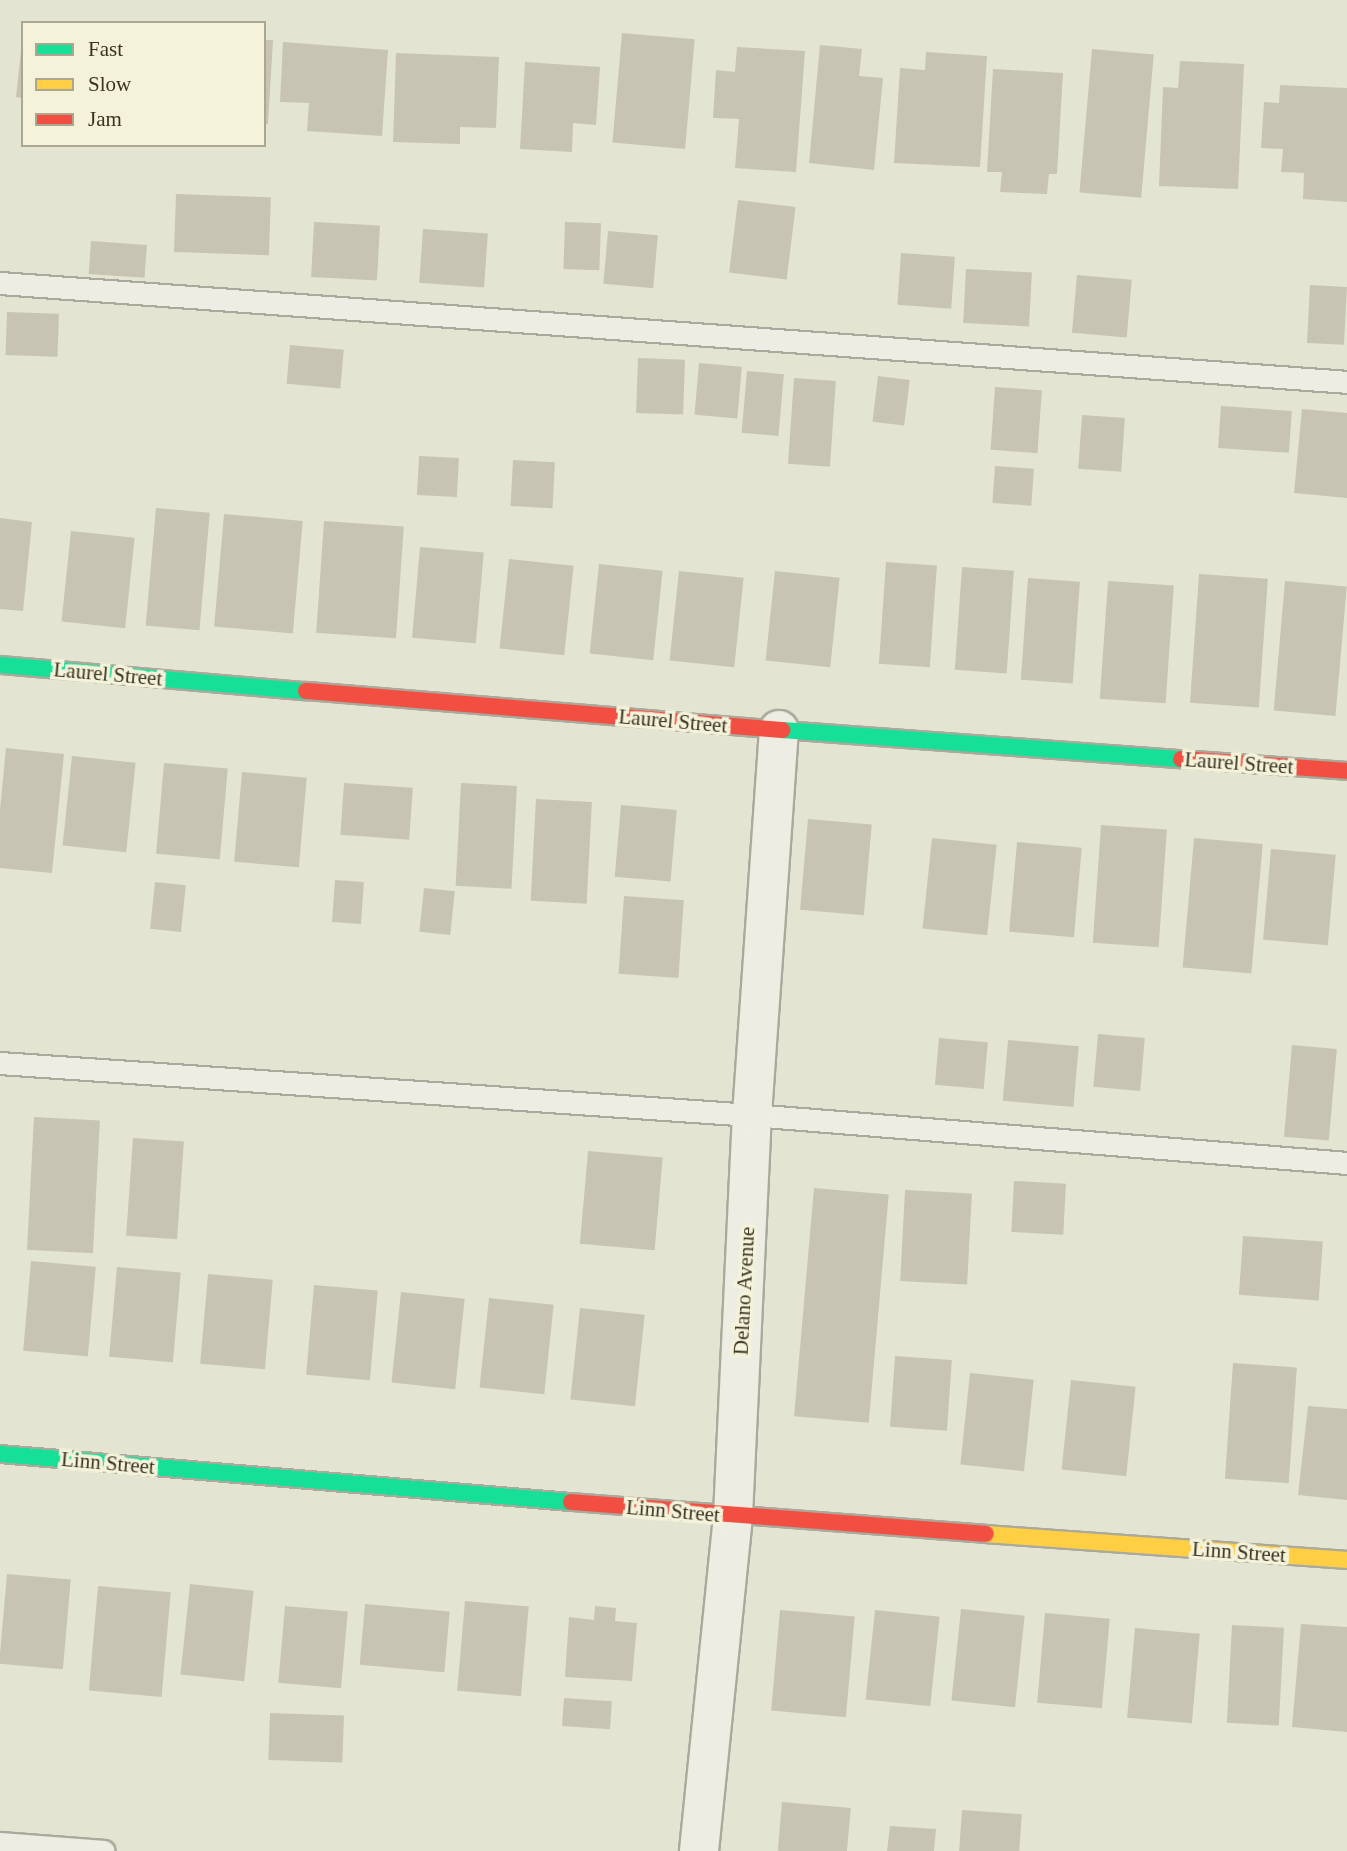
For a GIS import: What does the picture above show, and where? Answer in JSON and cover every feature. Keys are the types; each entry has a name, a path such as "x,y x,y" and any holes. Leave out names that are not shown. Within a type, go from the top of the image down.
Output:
{"street":[{"name":"Laurel Street","path":"0,665 779,730 1347,771"},
{"name":"Delano Avenue","path":"699,1851 733,1516 752,1115 779,730"},
{"name":"Linn Street","path":"0,1454 733,1516 1347,1560"}],"lane":[{"path":"0,283 1347,382"},
{"path":"0,1063 752,1115 1347,1163"},
{"path":"0,1843 104,1851"}],"building":[{"path":"622,33 695,39 685,149 612,143"},
{"path":"266,40 273,40 268,124"},
{"path":"283,42 388,50 382,136 307,131 309,103 280,102"},
{"path":"820,45 862,49 859,76 883,78 874,170 809,163"},
{"path":"737,47 805,51 796,172 735,168 739,119 713,118 716,70 735,72"},
{"path":"1092,49 1154,54 1141,198 1079,192"},
{"path":"21,51 21,98 16,97"},
{"path":"926,52 987,56 980,167 894,163 900,68 925,70"},
{"path":"396,53 499,57 496,128 460,127 460,144 393,142"},
{"path":"1180,61 1244,64 1238,189 1159,186 1163,87 1178,88"},
{"path":"525,62 600,67 596,125 573,123 572,152 520,149"},
{"path":"993,69 1063,73 1057,174 1049,174 1047,194 1000,192 1002,172 987,172"},
{"path":"1280,85 1347,88 1347,202 1303,199 1304,173 1281,172 1283,149 1261,148 1264,102 1279,103"},
{"path":"176,194 271,197 269,255 174,252"},
{"path":"738,200 796,207 787,280 729,272"},
{"path":"314,222 380,225 377,280 311,277"},
{"path":"565,222 601,223 599,270 563,269"},
{"path":"423,229 488,234 484,287 419,283"},
{"path":"608,231 658,235 653,288 603,284"},
{"path":"91,241 147,245 145,278 89,274"},
{"path":"901,253 955,257 951,309 897,305"},
{"path":"966,269 1032,272 1029,326 963,323"},
{"path":"1077,275 1132,280 1127,338 1072,333"},
{"path":"1310,285 1347,287 1344,345 1307,343"},
{"path":"7,312 59,314 57,357 5,355"},
{"path":"290,345 344,350 340,389 287,384"},
{"path":"638,358 685,360 683,415 636,413"},
{"path":"699,363 742,367 737,419 694,415"},
{"path":"747,371 784,374 778,436 742,433"},
{"path":"878,376 910,380 904,426 872,422"},
{"path":"794,378 836,381 830,467 788,464"},
{"path":"995,387 1042,390 1037,453 991,450"},
{"path":"1221,406 1292,411 1289,453 1218,448"},
{"path":"1302,409 1347,413 1347,498 1294,493"},
{"path":"1082,415 1125,418 1121,472 1078,469"},
{"path":"419,456 459,458 457,497 417,495"},
{"path":"513,460 555,462 553,508 511,506"},
{"path":"995,466 1034,469 1031,506 992,503"},
{"path":"156,508 210,513 200,630 146,626"},
{"path":"224,514 303,521 293,633 214,627"},
{"path":"0,518 32,522 23,611 0,609"},
{"path":"324,521 404,527 396,638 316,633"},
{"path":"71,531 135,538 125,628 61,622"},
{"path":"420,547 484,553 476,643 412,638"},
{"path":"509,559 574,566 564,655 500,649"},
{"path":"886,562 937,566 930,667 879,664"},
{"path":"599,564 663,571 653,660 590,654"},
{"path":"962,567 1014,571 1007,673 955,670"},
{"path":"679,571 744,578 734,667 670,661"},
{"path":"775,571 840,578 830,667 766,661"},
{"path":"1199,574 1268,579 1259,707 1190,703"},
{"path":"1028,578 1080,582 1073,683 1021,680"},
{"path":"1108,581 1174,586 1166,703 1100,699"},
{"path":"1285,581 1347,586 1335,716 1274,711"},
{"path":"6,748 64,754 52,873 0,868 0,810"},
{"path":"72,756 136,763 126,852 63,846"},
{"path":"164,763 228,769 220,859 156,854"},
{"path":"242,772 307,778 299,867 234,862"},
{"path":"344,783 413,788 409,840 340,835"},
{"path":"461,783 517,786 512,889 456,886"},
{"path":"536,799 592,802 587,904 531,901"},
{"path":"621,805 677,810 671,882 615,877"},
{"path":"808,819 872,825 864,915 800,910"},
{"path":"1101,825 1167,830 1159,947 1093,943"},
{"path":"932,838 997,845 987,935 922,929"},
{"path":"1194,838 1263,844 1251,974 1183,968"},
{"path":"1017,842 1082,848 1074,937 1009,932"},
{"path":"1271,849 1336,855 1328,945 1263,940"},
{"path":"335,880 364,882 361,924 332,922"},
{"path":"155,882 186,885 181,932 150,929"},
{"path":"424,888 455,891 450,935 419,932"},
{"path":"624,896 684,900 678,978 619,974"},
{"path":"1098,1034 1145,1038 1140,1091 1093,1087"},
{"path":"939,1038 988,1042 984,1089 935,1085"},
{"path":"1008,1040 1079,1046 1073,1107 1003,1101"},
{"path":"1292,1045 1337,1049 1329,1141 1284,1137"},
{"path":"34,1117 100,1120 93,1253 27,1250"},
{"path":"133,1138 184,1142 177,1239 126,1236"},
{"path":"588,1151 663,1158 655,1250 580,1244"},
{"path":"1014,1181 1066,1184 1063,1235 1011,1232"},
{"path":"814,1188 889,1195 869,1423 794,1416"},
{"path":"905,1190 972,1194 967,1284 900,1281"},
{"path":"1243,1236 1323,1242 1319,1300 1239,1295"},
{"path":"31,1261 96,1267 88,1356 23,1351"},
{"path":"117,1267 181,1273 173,1362 109,1357"},
{"path":"208,1274 273,1280 265,1369 200,1364"},
{"path":"314,1285 378,1291 370,1380 306,1375"},
{"path":"401,1292 465,1299 455,1389 391,1383"},
{"path":"489,1298 554,1305 544,1394 480,1388"},
{"path":"580,1308 645,1315 635,1406 570,1399"},
{"path":"895,1356 952,1360 947,1431 890,1427"},
{"path":"1233,1363 1297,1367 1289,1483 1225,1479"},
{"path":"970,1373 1034,1380 1024,1471 960,1464"},
{"path":"1071,1380 1136,1387 1126,1476 1062,1470"},
{"path":"1308,1406 1347,1409 1347,1500 1298,1495"},
{"path":"7,1574 71,1580 63,1669 0,1664"},
{"path":"190,1584 254,1591 244,1681 180,1675"},
{"path":"98,1586 171,1592 162,1697 89,1691"},
{"path":"465,1601 529,1607 521,1696 457,1691"},
{"path":"365,1604 450,1611 444,1672 360,1665"},
{"path":"285,1606 348,1611 341,1688 278,1683"},
{"path":"595,1606 616,1608 615,1621 637,1623 632,1681 565,1677 569,1617 594,1620"},
{"path":"961,1609 1025,1616 1015,1707 951,1700"},
{"path":"780,1610 855,1617 846,1717 771,1711"},
{"path":"875,1610 940,1617 930,1706 866,1700"},
{"path":"1045,1613 1110,1619 1102,1708 1037,1703"},
{"path":"1301,1624 1347,1627 1347,1732 1292,1727"},
{"path":"1232,1625 1284,1628 1279,1726 1227,1723"},
{"path":"1135,1628 1200,1634 1192,1723 1127,1718"},
{"path":"564,1698 612,1701 610,1729 562,1726"},
{"path":"270,1713 344,1716 342,1763 268,1760"},
{"path":"782,1802 851,1808 847,1851 778,1851"},
{"path":"962,1810 1022,1814 1019,1851 959,1851"},
{"path":"890,1826 936,1829 934,1851 887,1851"}],"traffic: fast":[{"path":"0,665 306,691"},
{"path":"782,730 1181,759"},
{"path":"0,1454 571,1502"}],"traffic: slow":[{"path":"986,1534 1347,1560"}],"traffic: jam":[{"path":"306,691 782,730"},
{"path":"1181,759 1347,771"},
{"path":"571,1502 986,1534"}]}
